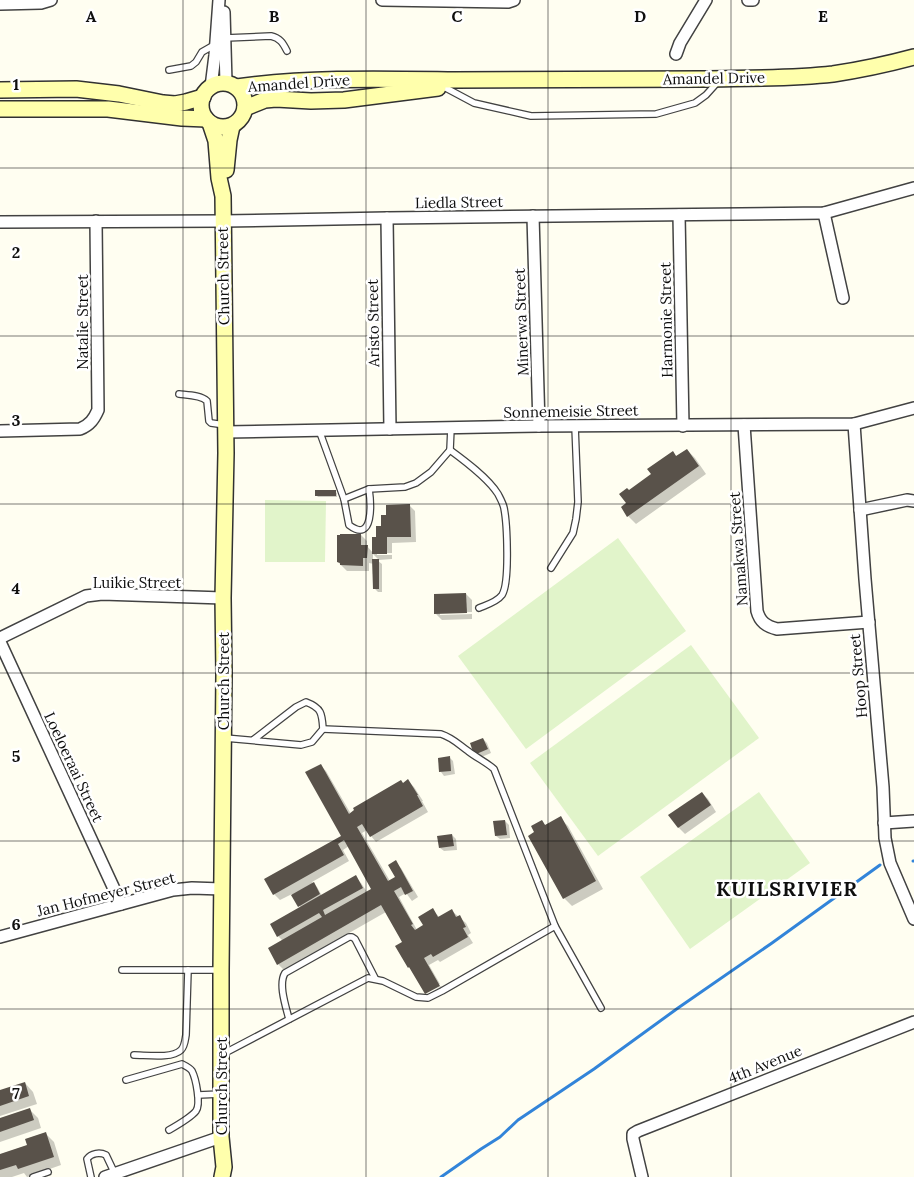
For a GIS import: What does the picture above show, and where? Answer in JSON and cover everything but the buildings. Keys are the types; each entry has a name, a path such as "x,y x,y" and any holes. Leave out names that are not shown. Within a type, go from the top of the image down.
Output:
{"street":[{"path":"0,4 41,3 51,0"},
{"path":"208,121 201,108 220,41 221,0"},
{"path":"382,0 508,2 514,0"},
{"path":"676,54 680,43 706,0"},
{"path":"748,0 753,0"},
{"path":"0,109 108,109 208,121 220,127 232,126 241,118 245,108 244,96 231,85 220,41"},
{"name":"Amandel Drive","path":"231,85 338,79 512,80 768,77 834,74 914,57"},
{"name":"Amandel Drive","path":"245,108 265,100 310,102 344,100 512,80"},
{"path":"0,90 76,89 175,104 186,102 207,92 215,84 231,85"},
{"name":"Church Street","path":"208,121 216,140 223,221 226,428 223,598 221,1137 224,1174"},
{"name":"Church Street","path":"222,196 226,179 232,126"},
{"name":"Liedla Street","path":"0,222 824,213 914,188"},
{"path":"824,213 842,298"},
{"name":"Harmonie Street","path":"679,214 683,426"},
{"name":"Minerwa Street","path":"533,216 539,426"},
{"name":"Aristo Street","path":"386,218 390,429"},
{"name":"Natalie Street","path":"0,431 80,428 86,427 95,417 98,410 96,221"},
{"name":"Sonnemeisie Street","path":"226,428 319,430 539,426 854,424 914,408"},
{"name":"Hoop Street","path":"854,424 883,787 885,838 890,863 913,912"},
{"name":"Namakwa Street","path":"744,425 759,618 770,627 777,629 869,622"},
{"path":"860,510 907,500 914,501"},
{"name":"Luikie Street","path":"0,638 86,596 102,594 223,598"},
{"name":"Loeloeraai Street","path":"0,642 121,904"},
{"path":"884,823 914,821"},
{"name":"Jan Hofmeyer Street","path":"0,937 173,890 192,888 222,889"},
{"name":"4th Avenue","path":"642,1177 633,1139 633,1134 638,1131 914,1022"},
{"path":"110,1175 221,1137"}],"lane":[{"path":"169,70 191,66 202,52 220,41 271,36 283,42 287,51"},
{"path":"444,87 474,103 531,116 656,114 695,103 706,95 715,85 718,78"},
{"path":"179,394 206,399 209,421 226,428"},
{"path":"551,568 573,533 576,519 578,502 575,426"},
{"path":"344,499 369,489 405,487 416,483 431,472 450,450 451,428"},
{"path":"319,430 344,499 349,525 358,530 362,530 368,524 371,501 369,489"},
{"path":"450,450 478,472 497,492 504,506 507,582 502,596 493,603 479,608"},
{"path":"223,738 301,745 312,742 323,729 322,715 316,706 306,702 296,707 253,740"},
{"path":"323,729 441,734 451,737 494,769 555,926 601,1008"},
{"path":"221,1055 368,978 383,981 416,997 428,998 555,926"},
{"path":"288,1019 282,987 282,978 285,973 349,937 355,939 375,978"},
{"path":"122,970 221,970"},
{"path":"134,1055 164,1056 180,1050 184,1044 186,1035 188,970"},
{"path":"126,1080 182,1064 192,1070 198,1095 196,1111 169,1130"},
{"path":"198,1095 221,1094"},
{"path":"91,1177 87,1159 90,1155 100,1153 106,1155 110,1175"},
{"path":"33,1177 48,1172"}],"green space":[{"path":"265,500 326,501 325,562 265,562"},
{"path":"618,538 686,631 526,749 458,656"},
{"path":"691,645 759,738 598,856 530,763"},
{"path":"759,792 810,863 690,949 640,877"}],"waterway":[{"path":"441,1177 500,1137 518,1120 594,1069 880,865"}],"district":[{"name":"KUILSRIVIER","path":"787,888"}]}
